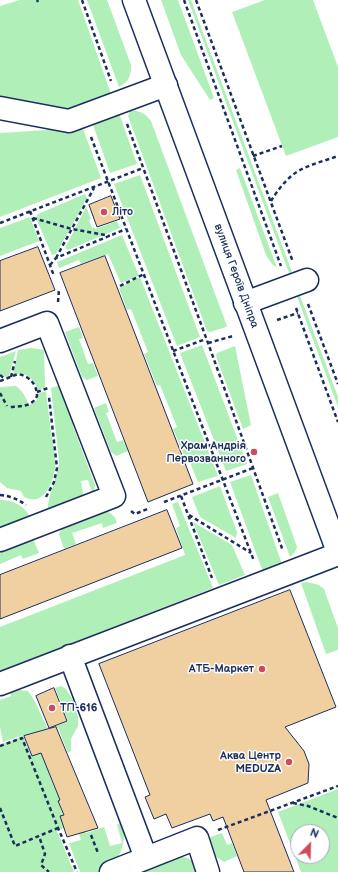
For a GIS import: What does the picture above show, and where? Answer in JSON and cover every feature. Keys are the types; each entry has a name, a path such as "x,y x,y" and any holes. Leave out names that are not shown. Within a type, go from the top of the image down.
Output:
{"main road":[{"name":"вулиця Героїв Дніпра","path":"134,0 338,553"},
{"path":"0,108 68,121 166,85"},
{"path":"245,302 307,289"},
{"path":"0,341 47,322 114,496 0,540"},
{"path":"0,684 338,553"},
{"path":"70,656 146,858"},
{"path":"111,872 197,838 208,872"}],"path":[{"path":"82,0 112,84"},
{"path":"184,0 283,272"},
{"path":"196,0 293,264"},
{"path":"83,116 262,583"},
{"path":"125,119 284,554"},
{"path":"253,156 282,146"},
{"path":"270,202 276,192 292,176 304,168 338,156"},
{"path":"0,223 94,188 142,168"},
{"path":"50,264 56,258 94,188"},
{"path":"30,211 54,276"},
{"path":"33,218 72,229 111,236"},
{"path":"56,258 126,229"},
{"path":"120,286 144,274"},
{"path":"307,289 338,384"},
{"path":"295,305 338,422"},
{"path":"277,320 298,312"},
{"path":"208,343 233,336"},
{"path":"173,351 206,339"},
{"path":"0,381 18,374 26,376 33,383 37,396 35,400 28,405 8,406 0,393"},
{"path":"0,376 6,379"},
{"path":"40,525 43,505 54,482 57,468 48,385"},
{"path":"164,502 253,468"},
{"path":"181,496 220,599"},
{"path":"135,514 150,508"},
{"path":"189,515 251,553"},
{"path":"0,746 22,738 77,872"},
{"path":"197,838 338,786"},
{"path":"293,802 308,806 338,818"},
{"path":"0,808 15,846 58,828"},
{"path":"40,839 45,854 41,865 49,872"}],"green space":[{"path":"20,0 78,0 111,94 69,110 0,102 0,6"},
{"path":"87,0 107,0 131,65 129,78 119,87"},
{"path":"161,0 178,0 214,98 210,100 181,55"},
{"path":"188,0 191,0 292,272 289,273"},
{"path":"265,0 313,0 338,67 338,137 286,156 232,12"},
{"path":"130,111 142,113 151,121 227,326 226,327 210,332 207,331 128,116"},
{"path":"119,113 137,164 110,173 92,122"},
{"path":"82,126 101,178 0,217 0,133 79,128"},
{"path":"240,168 277,268 272,264 266,255 236,170"},
{"path":"140,175 200,337 177,346 114,184"},
{"path":"85,194 87,198 56,254 52,255 36,218 38,214"},
{"path":"86,207 91,219 89,220 92,228 94,227 95,229 117,221 120,228 68,250 65,248"},
{"path":"30,217 39,241 0,256 0,228"},
{"path":"122,235 139,276 121,283 108,254 81,264 79,260 59,268 57,262"},
{"path":"140,277 218,476 198,482 189,460 186,460 173,429 177,427 160,385 157,386 144,354 148,352 131,309 127,310 119,288"},
{"path":"299,293 338,397 338,407 296,294"},
{"path":"79,327 83,338 79,339 88,364 93,363 98,376 87,380 82,377 65,332"},
{"path":"202,345 247,464 226,471 180,353"},
{"path":"235,346 251,425 243,429 216,356 217,353"},
{"path":"31,348 44,350 45,388 38,390 34,382 28,376 22,374 13,375 18,350"},
{"path":"16,351 9,376 5,377 0,374 0,357"},
{"path":"67,383 76,408 73,426 95,485 94,492 93,495 88,480 81,481 84,500 48,515 50,495 57,475 59,461 51,388"},
{"path":"16,386 22,392 29,405 36,401 39,393 46,391 55,456 55,468 49,487 42,496 37,499 24,497 21,491 7,488 0,482 0,387"},
{"path":"106,403 109,412 106,413 117,442 123,440 128,451 116,456 111,452 94,408"},
{"path":"251,475 282,564 263,572 230,482"},
{"path":"220,486 237,532 236,538 200,517 192,497"},
{"path":"278,493 297,547 295,552 290,557 268,497"},
{"path":"0,500 11,501 20,505 30,516 32,521 0,534"},
{"path":"178,502 213,588 0,671 0,627 185,555 176,528 180,526 172,504"},
{"path":"101,510 112,514 117,523 103,528 102,523 72,533 76,544 64,549 59,534 62,527"},
{"path":"193,522 232,545 245,575 219,585"},
{"path":"33,539 39,553 23,559 21,555 0,564 0,551"},
{"path":"307,582 319,585 324,589 338,628 338,650 326,654 301,583"},
{"path":"61,686 66,689 73,700 78,717 78,726 71,739 71,751 68,753 58,728 37,737 35,733 3,742 0,727 0,700 11,696 10,693 19,690 28,691 48,729 68,721 55,688"},
{"path":"23,736 31,756 42,752 51,774 49,774 54,787 58,786 63,799 58,801 63,815 60,816 64,828 52,833 57,831 74,872 50,872 48,869 46,870 47,872 0,872 0,745"},
{"path":"338,789 338,872 301,872 298,864 330,864 330,824 290,824 290,843 278,812"},
{"path":"80,820 86,833 104,827 110,846 122,843 117,824 123,823 123,845 117,859 106,869 99,872 80,872 69,843 81,840 75,822"},
{"path":"222,833 227,845 232,843 237,856 224,862 215,856 208,838"},
{"path":"175,857 187,858 195,864 198,872 138,872"}],"building":[{"name":"Літо","path":"111,196 120,219 97,227 89,205"},
{"path":"38,247 55,290 0,311 0,261"},
{"path":"105,256 193,484 148,502 60,273"},
{"path":"167,510 182,548 0,619 0,575"},
{"path":"290,590 336,707 285,727 304,751 309,764 308,783 266,800 294,872 244,872 223,817 213,821 210,814 172,828 166,814 154,819 145,797 150,795 99,664"},
{"name":"ТП-616","path":"54,688 67,721 49,728 36,696"},
{"path":"56,727 98,828 67,837 60,816 64,815 58,801 60,800 41,753 32,756 24,736"}],"place":[{"name":"Літо","path":"104,212"},
{"name":"Храм Андрія Первозванного","path":"254,452"},
{"name":"АТБ-Маркет","path":"262,669"},
{"name":"ТП-616","path":"52,708"},
{"name":"Аква Центр MEDUZA","path":"289,762"}]}
